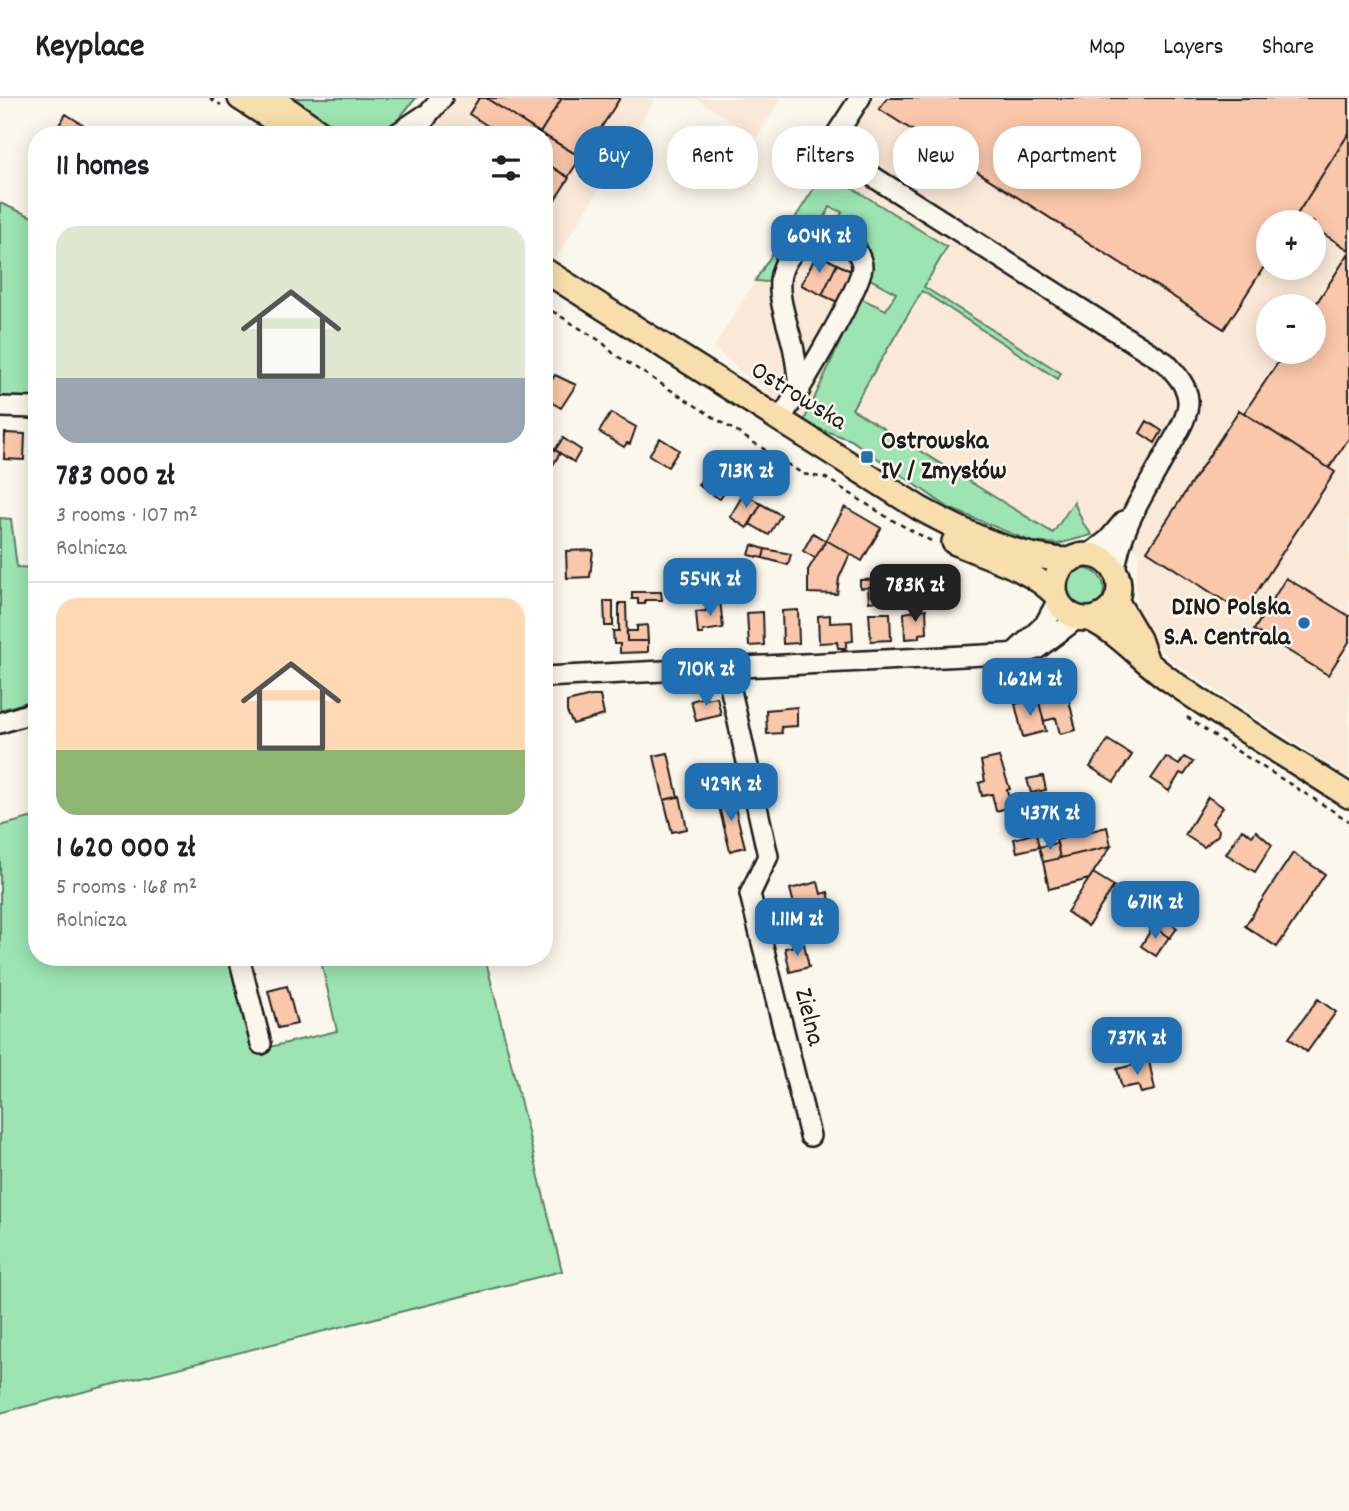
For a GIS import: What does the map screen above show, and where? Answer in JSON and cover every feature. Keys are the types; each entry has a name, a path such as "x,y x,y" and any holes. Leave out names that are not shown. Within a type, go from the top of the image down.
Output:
{"main road":[{"path":"240,98 284,126"},
{"path":"271,98 311,126"},
{"name":"Ostrowska","path":"553,276 909,501 956,527 1043,559 1079,558"},
{"name":"Ostrowska","path":"553,294 931,532 1023,570 1044,582 1057,597"},
{"path":"1084,619 1106,613 1116,600 1118,583 1115,572 1103,560 1079,558 1059,573 1057,597 1068,613 1112,631 1125,645 1186,691 1349,796"},
{"path":"1116,600 1139,639 1146,659"}],"street":[{"path":"860,98 834,142 839,155 1166,363 1180,378 1188,399 1184,420 1138,504 1118,548 1115,572"},
{"path":"407,126 435,105"},
{"path":"422,126 435,105"},
{"path":"780,419 800,390 853,290 862,267 858,252 843,236 816,232 797,245 779,275 780,300 793,344 800,390"},
{"path":"0,407 28,408"},
{"path":"1079,558 1108,540 1138,504"},
{"path":"1014,653 1045,624 1057,597"},
{"path":"553,677 989,656 1037,649 1084,619"},
{"name":"Zielna","path":"726,668 768,856 750,894 810,1136"},
{"path":"0,723 28,714"},
{"path":"241,966 261,1044"}],"shaded area":[{"path":"453,98 656,98 638,126 574,126 574,189 599,189 554,261 553,260 553,126 431,126"},
{"path":"695,98 782,98 758,135 758,126 740,126"},
{"path":"847,98 1349,98 1349,778 1173,662 1144,630 1137,611 1136,574 1140,552 1104,531 1058,544 1043,545 949,508 851,440 803,423 713,348 814,189 879,189 879,126 831,126"}],"green space":[{"path":"289,98 416,98 393,126 333,126"},
{"path":"814,189 854,189 947,247 924,287 1061,373 1058,379 922,291 852,409 1053,533 1074,502 1083,523 1092,535 1058,544 1032,542 949,508 851,440 803,423 860,298 886,310 896,293 868,278 869,250 861,236 837,222 842,212 830,207 821,225 768,282 755,281"},
{"path":"0,203 28,215 28,401 0,399"},
{"path":"0,518 11,519 17,567 28,568 28,702 0,710"},
{"path":"1084,569 1092,570 1098,575 1103,581 1103,597 1098,603 1092,608 1084,609 1076,608 1070,603 1065,597 1064,589 1065,581 1070,575 1076,570"},
{"path":"28,818 28,966 232,966 253,1051 337,1031 322,966 487,966 562,1271 0,1413 0,826"}],"building":[{"path":"479,98 486,98 529,126 488,126 469,114"},
{"path":"486,98 562,98 544,126 529,126"},
{"path":"562,98 620,98 602,126 574,126 574,153 553,141 553,126 544,126"},
{"path":"887,98 1349,98 1349,133 1300,210 1256,210 1256,279 1224,329 1004,189 1141,189 1141,126 993,126 993,182 979,173 979,126 906,126 879,109"},
{"path":"66,114 85,126 58,126"},
{"path":"1349,133 1349,250 1326,236 1326,210 1300,210"},
{"path":"553,140 574,153 574,168 568,177 553,168"},
{"path":"553,168 569,178 553,200"},
{"path":"1349,253 1349,438 1329,468 1244,413 1277,364 1326,364 1326,294 1322,294"},
{"path":"817,254 837,264 822,295 801,285"},
{"path":"837,264 857,274 842,304 822,295"},
{"path":"555,375 576,385 561,408 553,403"},
{"path":"1239,410 1335,472 1243,613 1147,551"},
{"path":"611,413 636,427 630,444 627,443 624,447 599,432"},
{"path":"1147,421 1162,431 1155,443 1140,433"},
{"path":"5,433 25,434 24,460 4,459"},
{"path":"563,438 581,450 574,462 555,450"},
{"path":"660,438 679,450 668,467 649,455"},
{"path":"553,448 560,453 553,465"},
{"path":"709,469 727,480 722,488 726,490 720,499 698,485"},
{"path":"744,493 761,504 747,528 730,517"},
{"path":"761,504 781,515 769,535 750,524"},
{"path":"845,507 881,528 862,561 826,540"},
{"path":"813,533 826,541 815,558 803,551"},
{"path":"826,540 850,554 839,578 837,594 808,593 808,570"},
{"path":"752,545 765,549 763,558 749,555"},
{"path":"765,549 791,554 788,565 763,558"},
{"path":"593,550 590,577 567,578 566,551"},
{"path":"718,575 720,600 712,600 711,589 691,591 690,577"},
{"name":"DINO Polska S.A. Centrala","path":"1286,578 1349,616 1349,642 1328,675 1254,630"},
{"path":"895,579 895,586 860,588 860,580"},
{"path":"896,586 896,596 877,596 878,601 869,602 868,587"},
{"path":"632,592 661,592 662,600 645,600 645,604 638,604 638,599 632,599"},
{"path":"712,600 720,600 723,628 698,634 696,612 706,611 706,606 713,605"},
{"path":"604,601 613,601 613,626 605,626"},
{"path":"619,603 626,603 627,641 648,641 648,652 620,653 620,644 614,644 613,631 619,631"},
{"path":"926,609 927,633 919,634 919,638 905,639 904,613"},
{"path":"798,610 799,643 783,644 782,611"},
{"path":"763,612 764,645 749,646 747,613"},
{"path":"869,613 890,613 891,640 871,641"},
{"path":"830,615 830,623 852,622 853,641 846,642 846,648 838,648 837,642 819,643 818,616"},
{"path":"647,625 648,641 627,641 627,631 637,631 637,626"},
{"path":"600,696 604,715 573,724 567,712 567,702"},
{"path":"1068,696 1076,730 1060,734 1056,718 1044,721 1039,703"},
{"path":"717,697 721,715 696,721 691,701"},
{"path":"1038,698 1046,731 1023,737 1015,704"},
{"path":"797,707 797,726 781,727 782,733 767,734 766,710"},
{"path":"1108,740 1132,755 1114,782 1090,767"},
{"path":"668,753 678,797 664,800 654,756"},
{"path":"999,757 1010,789 1007,790 1011,807 996,811 992,794 982,796 979,783 985,781 981,761"},
{"path":"1166,757 1179,765 1184,757 1193,762 1184,775 1180,773 1169,791 1151,779"},
{"path":"1043,776 1046,790 1031,793 1027,779"},
{"path":"680,796 687,829 672,832 664,800"},
{"path":"732,796 745,847 730,851 717,799"},
{"path":"1208,797 1223,807 1212,823 1219,830 1218,835 1204,847 1185,835"},
{"path":"1107,827 1111,846 1060,858 1056,840"},
{"path":"1242,829 1252,836 1256,831 1272,845 1255,872 1226,854"},
{"path":"1036,833 1039,847 1017,852 1014,839"},
{"path":"1057,843 1060,858 1043,862 1039,847"},
{"path":"1111,846 1089,879 1049,889 1043,862"},
{"path":"1293,853 1325,874 1277,947 1245,926"},
{"path":"1093,873 1114,886 1088,926 1067,912"},
{"path":"818,882 821,894 828,892 832,908 787,919 784,907 794,904 790,889"},
{"path":"1156,885 1178,899 1164,919 1158,915 1152,926 1143,920 1150,910 1142,905"},
{"path":"1158,915 1177,928 1170,938 1152,926"},
{"path":"1153,927 1169,937 1156,956 1141,946"},
{"path":"804,944 809,967 790,972 785,948"},
{"path":"287,986 297,1024 278,1028 268,991"},
{"path":"1318,999 1336,1012 1307,1052 1289,1038"},
{"path":"1149,1061 1155,1090 1141,1093 1138,1085 1122,1088 1117,1069"}],"place":[{"name":"Ostrowska IV / Zmysłów","path":"867,457"},
{"name":"DINO Polska S.A. Centrala","path":"1304,623"}]}
